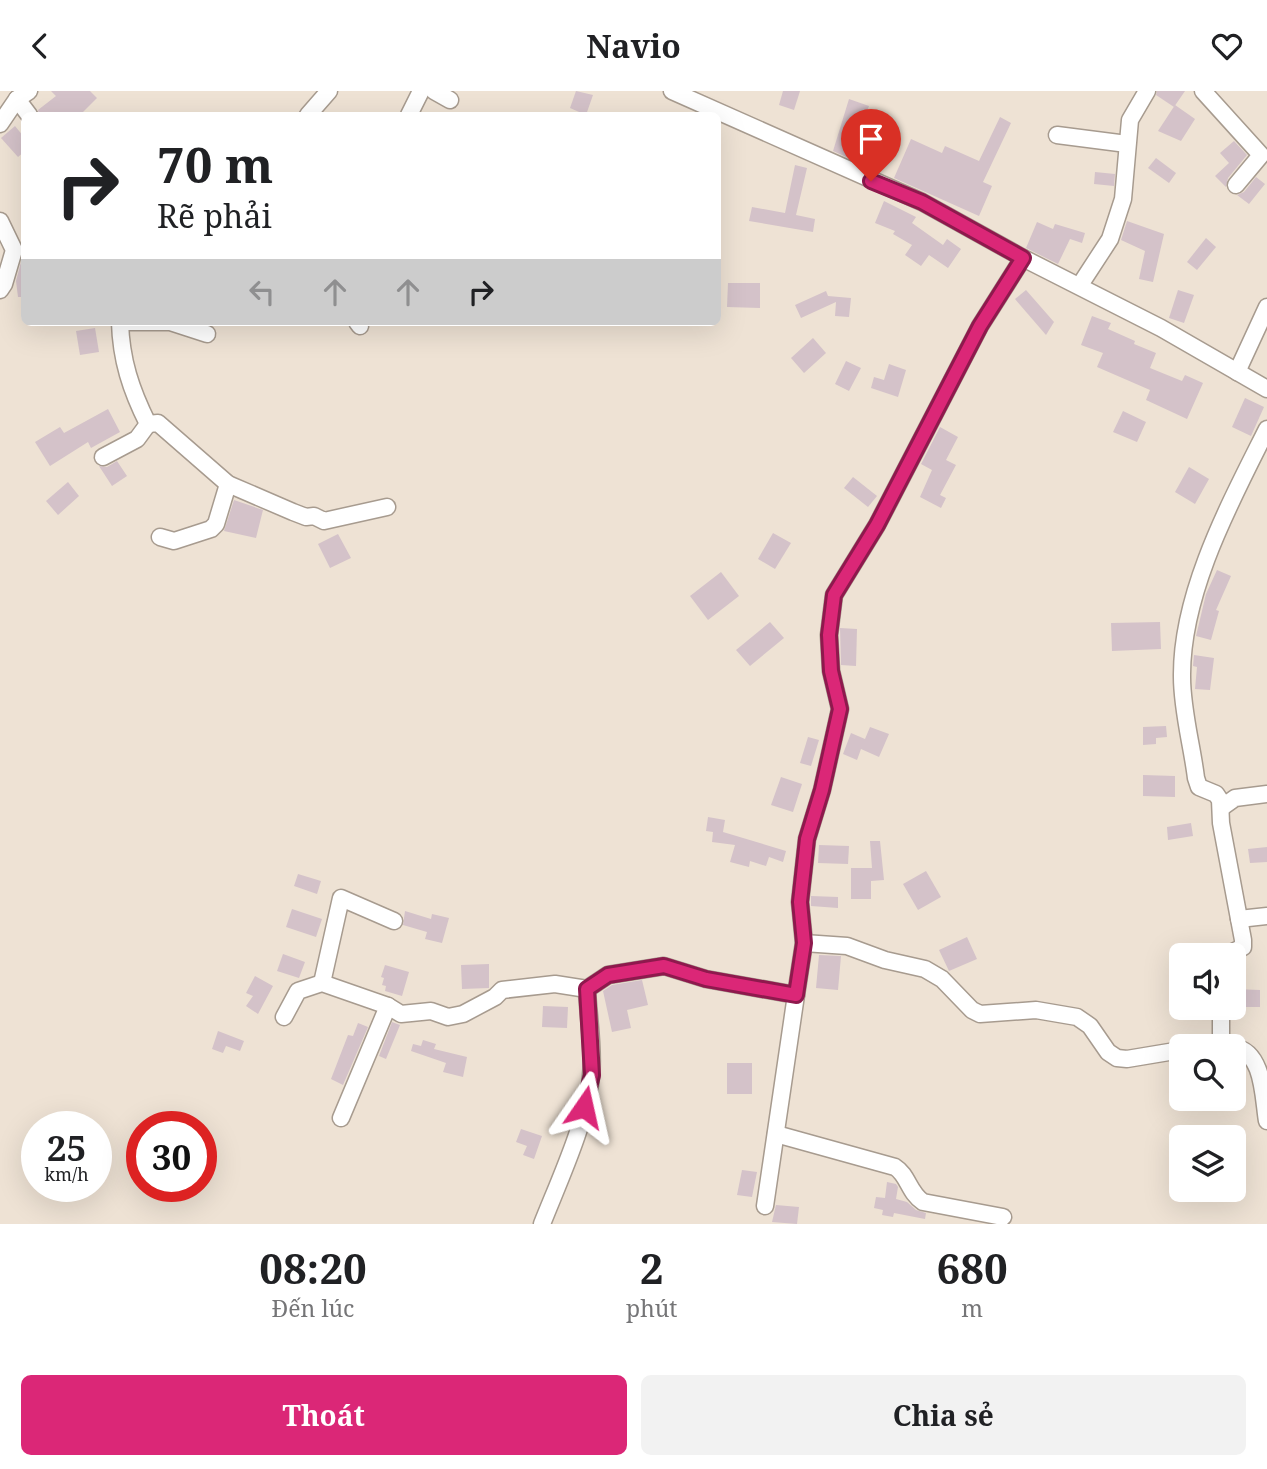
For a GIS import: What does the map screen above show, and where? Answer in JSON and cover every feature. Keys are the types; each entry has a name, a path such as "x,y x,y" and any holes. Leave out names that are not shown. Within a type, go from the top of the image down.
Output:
{"street":[{"path":"311,112 330,91"},
{"path":"411,112 421,91"},
{"path":"434,91 450,100"},
{"path":"672,91 719,112"},
{"path":"1080,285 1110,239 1123,199 1130,120 1147,91"},
{"path":"1203,91 1261,155 1236,185"},
{"path":"23,95 28,112"},
{"path":"0,124 23,95"},
{"path":"721,113 922,202 1023,258 1080,285 1267,389"},
{"path":"1057,135 1127,144"},
{"path":"0,221 19,250 0,290"},
{"path":"765,1206 804,943 800,902 807,839 822,790 840,709 831,671 830,614 834,595 883,513 980,326 1023,258"},
{"path":"1237,372 1267,307"},
{"path":"122,326 122,355 129,385 148,424"},
{"path":"180,326 206,334"},
{"path":"103,457 137,439 148,424 158,423 228,484 293,512 324,521 387,507"},
{"path":"1242,943 1218,796 1197,785 1183,698 1185,629 1210,556 1267,429"},
{"path":"160,537 174,541 211,529 216,524 228,484"},
{"path":"1221,808 1235,798 1267,794"},
{"path":"322,983 341,898 394,921"},
{"path":"1239,919 1267,916"},
{"path":"804,943 847,946 885,960 925,969 942,979 972,1010 980,1014 1048,1010 1077,1017 1090,1026 1108,1052 1116,1058 1127,1059 1169,1052"},
{"path":"284,1017 298,991 322,983 388,1006 401,1014 431,1011 448,1017 463,1014 495,997 502,990 555,984 587,989 608,975 664,966 706,979 796,995"},
{"path":"542,1224 580,1119 592,1075 587,989"},
{"path":"341,1118 388,1006"},
{"path":"1246,1053 1254,1060 1267,1121"},
{"path":"776,1134 898,1168 914,1194 923,1202 1003,1217"}],"building":[{"path":"51,91 90,91 97,98 83,112 38,112 56,96"},
{"path":"576,91 593,95 587,112 570,108"},
{"path":"783,91 800,91 794,110 779,105"},
{"path":"1157,91 1185,91 1174,107 1156,95"},
{"path":"849,99 869,106 862,124 889,133 877,162 869,158 866,166 833,151"},
{"path":"1175,105 1195,119 1181,141 1158,131"},
{"path":"1000,117 1011,123 983,182 992,186 979,216 894,178 911,139 942,153 945,146 979,161"},
{"path":"15,126 21,133 21,154 18,157 1,138"},
{"path":"1234,141 1247,155 1228,178 1226,187 1215,176 1229,163 1220,153"},
{"path":"1156,158 1176,173 1169,183 1148,168"},
{"path":"795,165 807,168 796,215 815,219 813,232 749,221 752,207 785,213"},
{"path":"1095,172 1115,174 1114,186 1094,184"},
{"path":"1256,177 1265,184 1249,204 1237,195 1244,192"},
{"path":"884,201 916,217 912,223 943,245 947,239 961,249 948,268 929,255 921,266 905,255 912,245 893,234 895,231 875,223"},
{"path":"1127,221 1164,234 1153,282 1139,279 1145,251 1121,240"},
{"path":"1037,222 1053,229 1055,224 1085,233 1082,243 1070,239 1058,264 1026,248"},
{"path":"1206,238 1216,247 1197,270 1187,262"},
{"path":"21,262 21,297 18,297 16,281"},
{"path":"728,283 760,283 760,308 727,307"},
{"path":"1026,290 1054,322 1046,335 1015,299"},
{"path":"1178,290 1194,295 1184,323 1169,318"},
{"path":"826,291 828,296 851,298 849,317 835,316 836,302 801,318 795,305"},
{"path":"1092,316 1111,323 1108,329 1156,353 1150,368 1182,381 1185,375 1203,383 1187,419 1146,400 1150,390 1097,367 1103,353 1081,345"},
{"path":"95,328 99,352 80,355 76,331"},
{"path":"813,338 826,353 804,373 791,358"},
{"path":"846,361 861,368 849,391 835,384"},
{"path":"889,364 906,370 898,397 871,388 874,377 884,380"},
{"path":"1245,398 1264,407 1251,436 1232,427"},
{"path":"108,409 120,432 91,448 88,442 50,466 35,442 60,427 64,433"},
{"path":"1123,411 1146,422 1137,442 1113,432"},
{"path":"940,427 958,437 946,460 956,465 940,495 946,498 941,508 920,497 932,470 921,464"},
{"path":"117,461 127,476 112,486 99,466 107,467"},
{"path":"1189,467 1209,479 1195,504 1175,492"},
{"path":"853,477 877,496 868,507 844,488"},
{"path":"68,482 79,496 58,515 46,501"},
{"path":"234,500 263,510 256,538 224,531"},
{"path":"773,533 791,543 775,569 758,559"},
{"path":"338,534 351,558 330,568 318,544"},
{"path":"1217,570 1231,576 1216,610 1219,611 1211,640 1196,636 1206,594"},
{"path":"721,572 739,596 708,620 690,596"},
{"path":"770,622 784,638 750,666 736,650"},
{"path":"1160,622 1161,649 1112,651 1111,623"},
{"path":"840,628 857,629 856,666 841,665"},
{"path":"1194,655 1214,658 1210,690 1195,689 1197,667 1193,666"},
{"path":"1166,726 1167,737 1156,738 1156,744 1143,745 1143,727"},
{"path":"870,727 889,734 879,757 861,749 857,760 843,754 851,733 865,739"},
{"path":"808,737 819,740 811,766 800,763"},
{"path":"1143,775 1175,776 1175,797 1143,796"},
{"path":"781,777 802,784 793,812 771,805"},
{"path":"708,817 725,820 723,832 786,851 783,862 769,857 766,866 750,861 749,867 730,862 735,845 712,842 713,832 706,831"},
{"path":"1191,823 1193,836 1168,840 1167,827"},
{"path":"870,841 880,841 884,880 871,881 871,899 851,899 851,868 872,868"},
{"path":"819,845 849,846 848,864 818,863"},
{"path":"1267,847 1267,862 1250,863 1248,849"},
{"path":"926,871 941,897 918,910 903,884"},
{"path":"298,874 321,881 317,894 294,886"},
{"path":"811,896 838,897 838,908 811,906"},
{"path":"292,909 322,919 316,937 286,927"},
{"path":"405,911 431,919 432,914 449,918 442,943 425,939 427,932 403,925"},
{"path":"967,937 977,959 949,971 939,950"},
{"path":"283,954 305,962 299,978 277,971"},
{"path":"819,955 841,956 838,990 816,988"},
{"path":"489,964 489,988 462,989 461,965"},
{"path":"385,965 409,972 402,996 385,991 386,986 382,985 384,978 381,977"},
{"path":"255,976 273,986 258,1014 246,1006 253,996 246,993"},
{"path":"642,980 648,1005 627,1010 631,1028 612,1032 603,991 612,985"},
{"path":"1246,989 1260,990 1260,1007 1246,1007"},
{"path":"543,1006 568,1007 567,1028 542,1027"},
{"path":"392,1022 400,1025 386,1059 379,1056"},
{"path":"358,1023 368,1027 343,1085 331,1079 348,1035 353,1036"},
{"path":"218,1031 244,1041 240,1051 226,1046 223,1053 212,1049"},
{"path":"423,1040 436,1044 434,1049 467,1057 463,1077 443,1072 446,1063 411,1051 413,1044 421,1046"},
{"path":"727,1063 752,1063 752,1094 727,1094"},
{"path":"521,1129 542,1136 534,1159 523,1155 527,1146 516,1142"},
{"path":"742,1170 757,1172 752,1197 737,1195"},
{"path":"887,1182 898,1187 896,1199 926,1213 925,1219 894,1213 893,1217 882,1215 883,1210 874,1208 876,1197 885,1198"},
{"path":"776,1205 799,1207 797,1224 772,1222"}],"route":[{"path":"584,1107 592,1075 587,989 597,980 608,975 664,966 706,979 796,995 804,943 800,902 807,839 816,814 840,709 831,671 829,635 834,595 877,525 938,412 980,326 1023,258 922,202 871,181"}]}
